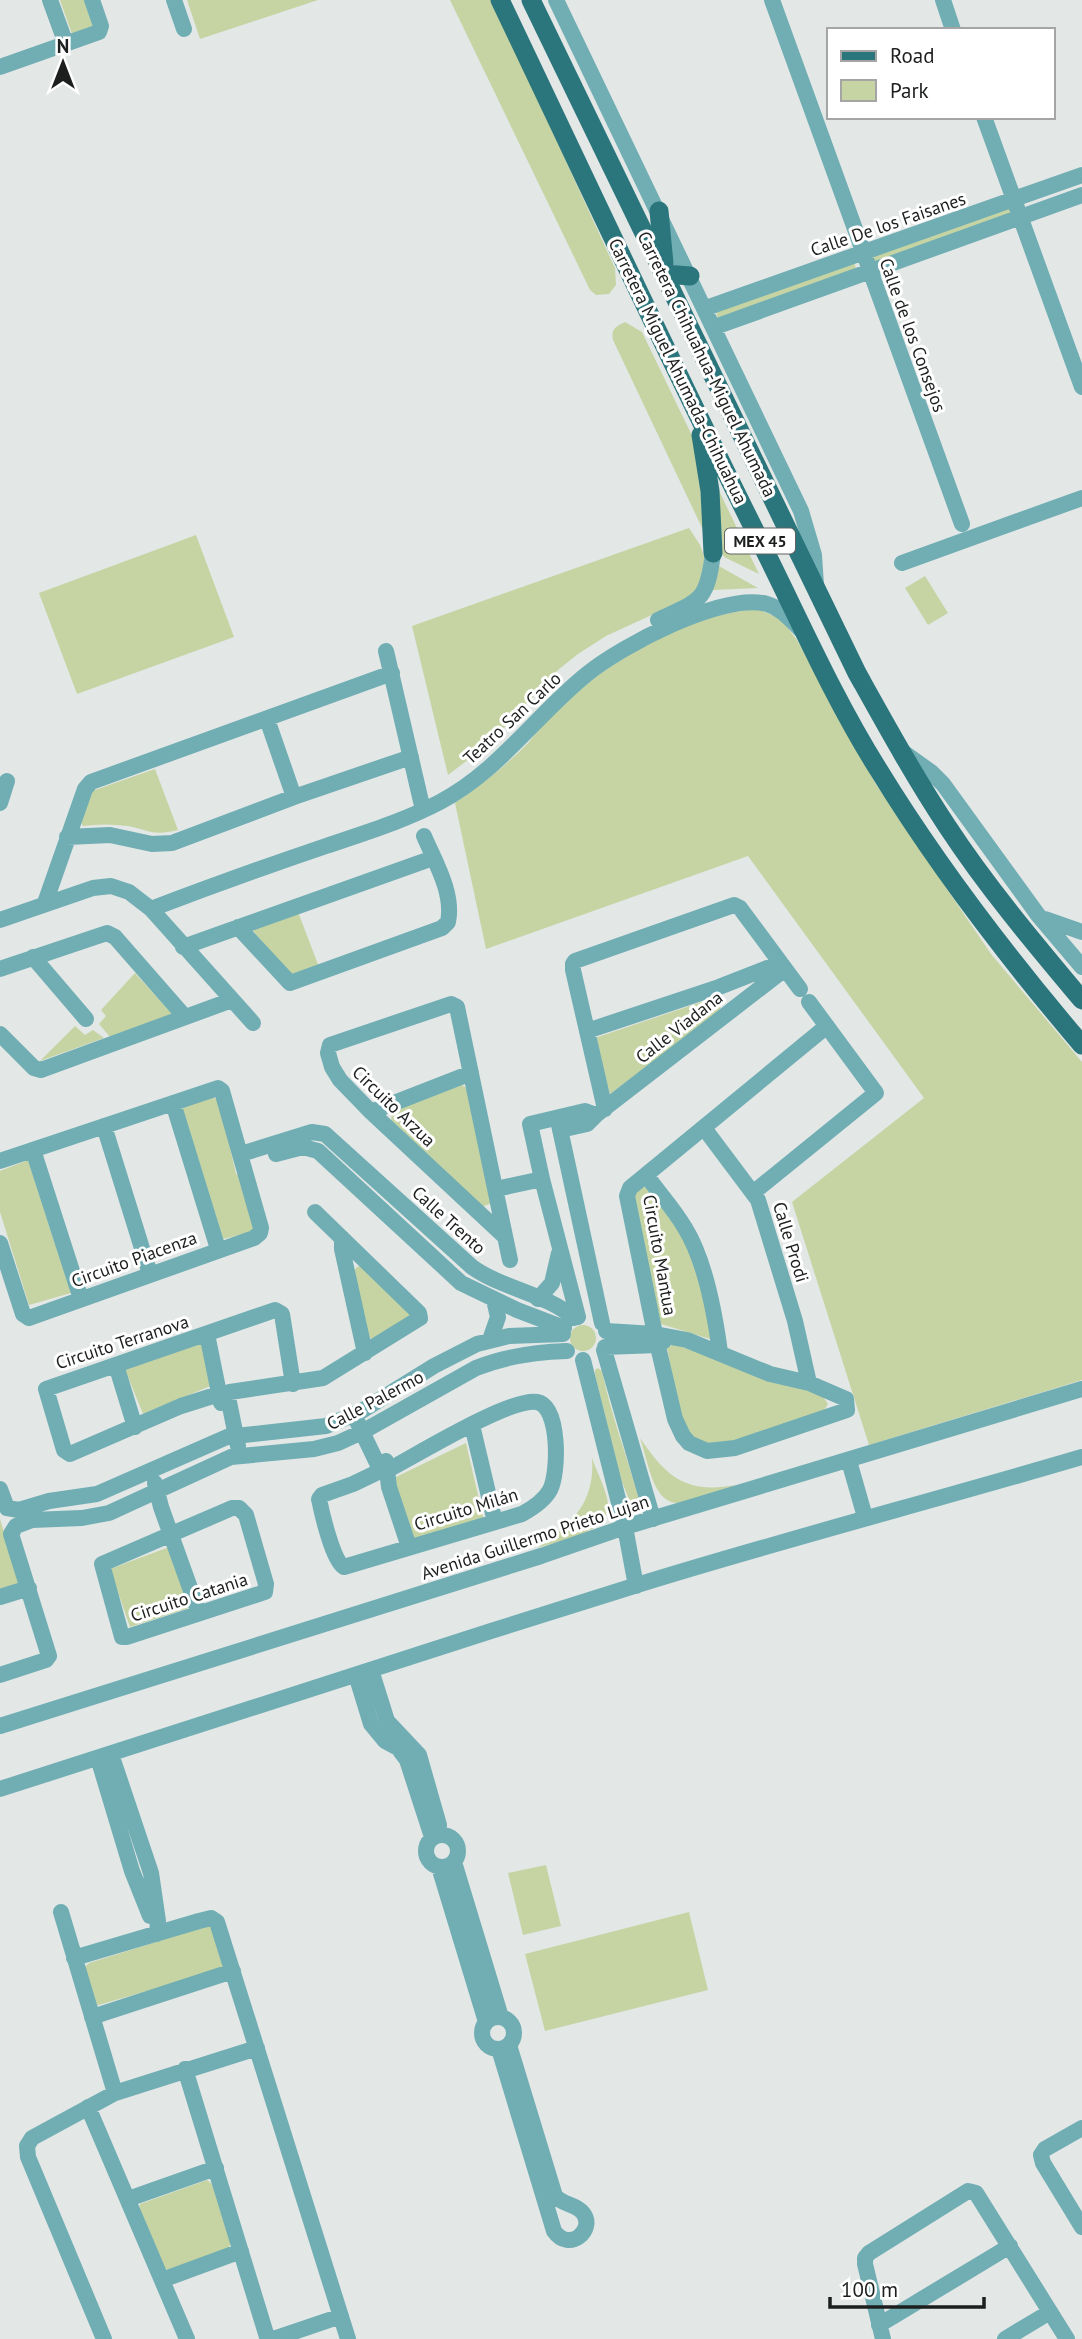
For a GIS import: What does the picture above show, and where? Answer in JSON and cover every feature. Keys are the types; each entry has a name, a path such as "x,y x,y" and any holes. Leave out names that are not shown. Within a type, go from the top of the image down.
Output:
{"main road":[{"name":"Carretera Miguel Ahumada-Chihuahua","path":"500,0 698,417 839,701 877,768 923,839 979,918 1082,1045"},
{"name":"Carretera Chihuahua-Miguel Ahumada","path":"531,0 857,673 948,828 989,886 1082,1000"},
{"path":"659,211 665,274 690,276"},
{"path":"698,417 710,492 713,553"}],"street":[{"path":"50,0 66,44"},
{"path":"0,67 100,31 92,0"},
{"path":"174,0 184,29"},
{"path":"556,0 801,511 814,555 817,594"},
{"name":"Calle de los Consejos","path":"772,0 962,524"},
{"path":"943,0 952,28"},
{"path":"985,119 1082,387"},
{"name":"Calle De los Faisanes","path":"706,308 1082,174"},
{"path":"715,327 1082,195"},
{"path":"902,562 1082,498"},
{"name":"Teatro San Carlo","path":"421,805 496,751 555,690 586,664 634,632 698,598 709,580 713,553"},
{"name":"Teatro San Carlo","path":"148,905 464,787 492,766 588,673 610,657 661,629 702,614 753,602 775,607 807,637"},
{"path":"386,651 421,805"},
{"path":"45,904 85,789 91,782 392,673"},
{"path":"267,719 295,797"},
{"path":"900,750 943,784 1038,915 1082,967"},
{"path":"67,837 110,835 152,844 172,843 411,757"},
{"path":"0,803 7,781"},
{"path":"238,927 286,981 292,983 446,926 449,916 446,891 424,836"},
{"path":"183,947 433,858"},
{"path":"0,919 93,888 111,886 129,892 148,905 253,1023"},
{"path":"600,1112 573,964 734,905 740,908 876,1093 754,1192"},
{"path":"1038,915 1058,925 1082,932"},
{"path":"0,969 107,933 115,937 186,1017"},
{"path":"33,957 86,1019"},
{"path":"587,1031 783,966"},
{"name":"Calle Viadana","path":"541,1175 531,1123 587,1124 783,966"},
{"path":"0,1034 34,1068 41,1070 232,1000"},
{"name":"Circuito Arzua","path":"504,1237 371,1112 335,1074 328,1053 331,1045 454,1005 458,1010 510,1260"},
{"name":"Circuito Mantua","path":"809,1383 844,1397 848,1405 845,1412 719,1452 696,1448 683,1436 679,1428 627,1193 827,1027"},
{"path":"371,1112 471,1073"},
{"name":"Circuito Piacenza","path":"0,1161 215,1088 220,1089 261,1231 254,1238 33,1318 26,1317 0,1243"},
{"path":"173,1103 218,1249"},
{"path":"558,1124 604,1338 653,1519"},
{"path":"104,1126 150,1274"},
{"name":"Calle Prodi","path":"704,1128 754,1192 761,1208 795,1321 809,1383"},
{"name":"Calle Trento","path":"310,1140 325,1134 332,1138 472,1268 490,1279 562,1309 570,1324"},
{"path":"242,1159 296,1148 310,1140 318,1151 451,1275 470,1289 494,1300 570,1324 591,1316 604,1338 599,1356 583,1360 571,1356 567,1351 570,1324 560,1248 541,1175 495,1185"},
{"path":"33,1150 80,1299"},
{"path":"646,1175 691,1240 711,1300 720,1352"},
{"name":"Circuito Terranova","path":"292,1384 282,1314 278,1310 271,1310 46,1389 64,1450 73,1453 181,1406 225,1393 292,1384 313,1381 331,1375 418,1320 420,1315 316,1212"},
{"path":"342,1238 342,1249 365,1353"},
{"path":"538,1299 547,1291 556,1275 560,1248"},
{"path":"490,1339 498,1317 494,1300"},
{"name":"Calle Palermo","path":"4,1500 14,1511 97,1494 231,1437 316,1428 357,1413 457,1353 490,1339 570,1324"},
{"path":"207,1334 225,1393 236,1456"},
{"path":"604,1338 687,1340 770,1374 809,1383"},
{"name":"Calle Palermo","path":"29,1588 13,1533 40,1507 109,1513 236,1456 326,1447 366,1430 484,1364 529,1353 567,1351"},
{"path":"583,1360 625,1527 636,1586"},
{"path":"116,1365 135,1427"},
{"name":"Avenida Guillermo Prieto Lujan","path":"0,1726 625,1527 1082,1389"},
{"name":"Circuito Milán","path":"525,1402 543,1404 549,1413 557,1462 556,1476 547,1496 531,1509 495,1522 341,1566 320,1497 381,1473 472,1425 512,1405 525,1402"},
{"path":"357,1413 386,1460 381,1473 389,1487 409,1547"},
{"path":"472,1425 495,1522"},
{"path":"0,1789 636,1586 810,1536 866,1517 1082,1457"},
{"path":"849,1461 866,1517"},
{"path":"156,1468 199,1613"},
{"name":"Circuito Catania","path":"232,1508 239,1508 244,1511 267,1589 263,1594 199,1613 127,1637 121,1636 101,1566 232,1508"},
{"path":"0,1597 29,1588 49,1656 46,1660 0,1675"},
{"path":"364,1672 387,1721 419,1755 437,1836"},
{"path":"105,1756 123,1813 143,1848 151,1873 158,1922 157,1934"},
{"path":"123,1813 126,1853 157,1934"},
{"path":"437,1836 452,1837 456,1841 458,1852 447,1864 434,1865 426,1857 426,1846 437,1836"},
{"path":"126,1853 143,1848"},
{"path":"447,1864 494,2019"},
{"path":"61,1912 115,2093"},
{"path":"74,1958 211,1918 217,1922 348,2339"},
{"path":"92,2017 233,1971"},
{"path":"494,2019 513,2026 514,2036 504,2047"},
{"path":"494,2019 482,2031 485,2042 504,2047"},
{"path":"504,2047 555,2196 583,2213 585,2220 582,2234 576,2239 563,2239 554,2231 504,2047"},
{"path":"104,2339 27,2157 27,2146 32,2138 115,2093 257,2048"},
{"path":"186,2069 270,2338 341,2316"},
{"path":"88,2107 187,2339"},
{"path":"1080,2218 1043,2163 1041,2155 1045,2149 1082,2128"},
{"path":"128,2199 216,2168"},
{"path":"1010,2246 881,2332 865,2258 968,2191 976,2193 1010,2246 1066,2339"},
{"path":"162,2280 241,2251"},
{"path":"1005,2339 1050,2312"},
{"path":"1034,2323 1037,2339"}],"green space":[{"path":"60,0 84,0 93,27 72,34"},
{"path":"187,0 318,0 200,39"},
{"path":"450,0 492,0 615,268 616,285 609,294 596,295 590,290"},
{"path":"1010,205 1013,213 875,263 872,256"},
{"path":"854,261 856,269 718,319 716,311"},
{"path":"625,322 642,332 697,446 704,532 613,340 614,329"},
{"path":"712,476 759,574 726,558 717,550"},
{"path":"689,528 705,559 704,573 693,596 606,636 578,654 558,670 490,743 448,775 412,626"},
{"path":"196,535 234,637 77,694 39,593"},
{"path":"717,565 758,588 713,590"},
{"path":"925,576 948,613 928,625 905,588"},
{"path":"758,609 781,619 797,640 875,783 991,954 1082,1062 1082,1380 869,1445 792,1202 924,1098 748,856 486,949 455,803 512,759 549,717 624,657 675,630 702,620"},
{"path":"155,769 178,830 157,833 122,825 83,826 80,821 92,791"},
{"path":"298,912 319,967 291,975 252,930"},
{"path":"135,973 174,1016 111,1038 99,1024 106,1016 101,1010"},
{"path":"716,997 721,1002 720,1012 610,1094 595,1038"},
{"path":"75,1026 85,1035 93,1030 104,1038 40,1061"},
{"path":"462,1085 468,1089 492,1203 482,1207 391,1122 392,1110"},
{"path":"206,1097 219,1099 236,1174 245,1177 254,1225 252,1232 223,1239 182,1108"},
{"path":"28,1160 71,1293 29,1305 0,1212 0,1171"},
{"path":"643,1187 651,1188 689,1241 714,1333 710,1339 661,1324 634,1209 636,1191"},
{"path":"363,1265 412,1311 411,1319 374,1340 366,1336 353,1272"},
{"path":"583,1325 593,1328 596,1338 593,1348 583,1351 573,1348 570,1338 573,1328"},
{"path":"202,1341 213,1385 143,1414 124,1367"},
{"path":"674,1344 822,1395 828,1404 822,1414 755,1437 728,1444 701,1442 688,1433 681,1418 667,1348"},
{"path":"598,1368 602,1371 639,1499 637,1503 631,1504 620,1477 595,1375"},
{"path":"640,1438 659,1463 680,1480 704,1487 736,1485 696,1502 685,1504 666,1500 653,1480"},
{"path":"466,1443 484,1521 411,1540 394,1478"},
{"path":"592,1458 606,1494 606,1515 592,1529 537,1548 561,1530 579,1511 590,1488"},
{"path":"0,1519 20,1583 0,1589"},
{"path":"169,1547 189,1608 130,1627 110,1569"},
{"path":"546,1865 561,1926 523,1935 508,1873"},
{"path":"689,1912 708,1990 545,2031 525,1954"},
{"path":"207,1926 214,1928 225,1965 220,1970 95,2006 85,1967 89,1963"},
{"path":"207,2180 212,2184 231,2244 227,2250 173,2270 165,2269 139,2210 140,2204"}]}
